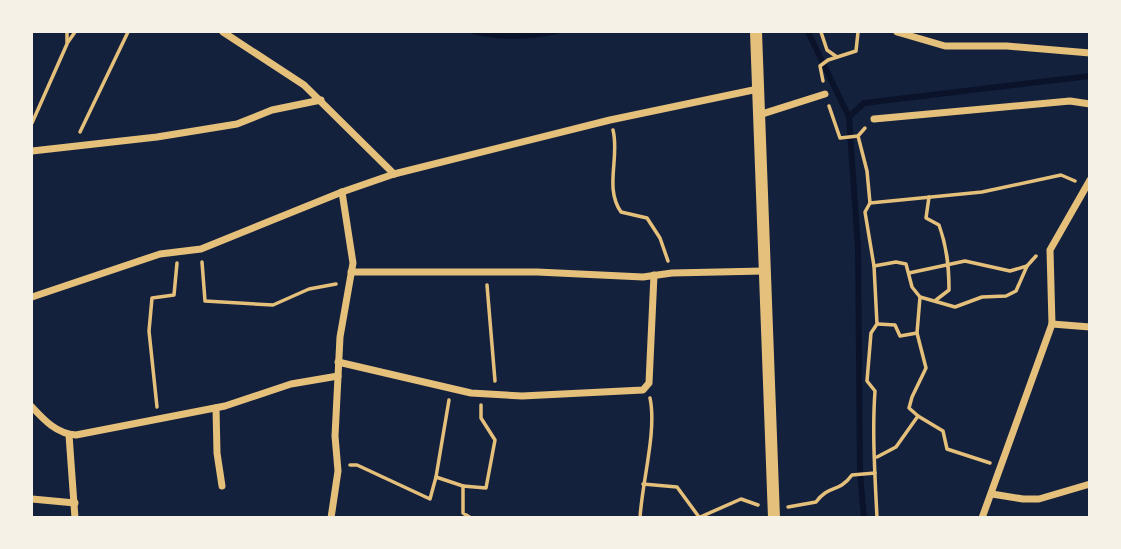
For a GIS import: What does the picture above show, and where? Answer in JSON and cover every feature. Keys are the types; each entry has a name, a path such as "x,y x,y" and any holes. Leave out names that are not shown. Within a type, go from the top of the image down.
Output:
{"street":[{"path":"223,32 304,85 394,173"},
{"path":"756,32 774,514"},
{"path":"897,32 945,46 1007,46 1090,53"},
{"path":"32,297 160,254 201,249 342,191 394,173 610,120 758,89"},
{"path":"759,115 825,94"},
{"path":"32,151 157,137 237,124 272,110 321,100"},
{"path":"874,120 1070,101 1090,104"},
{"path":"982,517 1052,324 1050,250 1088,182"},
{"path":"331,517 338,464 335,436 338,362 352,253 342,191"},
{"path":"350,277 486,273 654,275 765,271"},
{"path":"338,362 481,393 522,396 637,392 647,387 650,370 654,275"},
{"path":"1052,324 1090,327"},
{"path":"32,407 49,425 69,435 216,408 291,384 338,376"},
{"path":"216,408 217,453 222,486"},
{"path":"69,435 75,517"},
{"path":"992,494 1039,499 1090,484"},
{"path":"32,499 75,503"}],"path":[{"path":"67,44 68,32"},
{"path":"32,123 67,44 75,32"},
{"path":"73,147 128,32"},
{"path":"821,32 827,50 839,58"},
{"path":"820,66 828,60 856,51 858,32"},
{"path":"825,94 840,138 858,136 867,171 870,203 865,212 874,266 877,324 870,332 867,381 875,391 872,432 876,458 877,517"},
{"path":"610,120 616,142 612,161 613,201 621,212 647,218 660,237 672,273"},
{"path":"870,203 982,192 1061,175 1088,182"},
{"path":"929,197 926,218 939,225 949,265 949,290 936,300"},
{"path":"201,249 205,301 273,305 309,289 350,277"},
{"path":"874,266 896,262 906,264 912,287 920,296 955,307 982,297 1006,296 1016,291 1027,266 1037,255 1050,250"},
{"path":"158,410 149,331 152,298 174,295 179,252"},
{"path":"909,273 965,261 1010,271 1027,266"},
{"path":"486,273 496,394"},
{"path":"920,296 917,333 926,368 909,408 943,431 947,449 1001,468"},
{"path":"877,324 895,325 900,337 917,333"},
{"path":"640,517 653,412 647,387"},
{"path":"338,464 357,465 429,499 436,477 452,388"},
{"path":"436,477 463,486 486,488 495,440 481,418 481,393"},
{"path":"876,458 896,447 918,416"},
{"path":"642,484 677,487 699,517 741,499 774,514 797,504 816,502 823,492 844,486 852,475 875,473"},
{"path":"463,486 463,513 471,517"}],"water":[{"path":"466,32 566,32 516,39"}],"waterway":[{"path":"808,32 849,117"},
{"path":"864,518 860,472 858,248 849,117 864,103 1090,76"}]}
